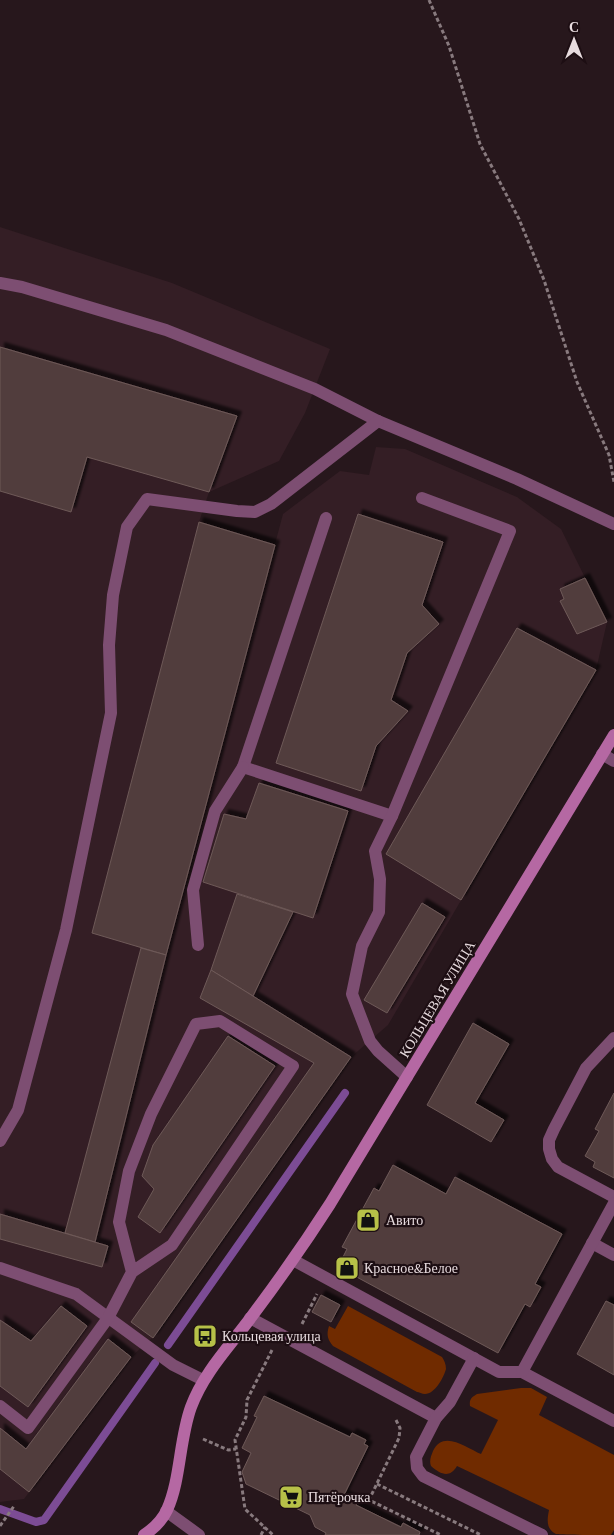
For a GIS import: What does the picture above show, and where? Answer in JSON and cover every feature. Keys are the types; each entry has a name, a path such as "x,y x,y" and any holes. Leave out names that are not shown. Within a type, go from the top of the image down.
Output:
{"street":[{"path":"0,283 22,287 166,330 315,389 378,421 517,479 614,524"},
{"path":"0,1141 18,1110 66,930 111,713 109,645 112,605 127,527 147,499 255,512 271,504 378,421"},
{"path":"407,1077 378,1051 370,1041 352,994 362,946 379,912 380,879 375,851 392,816 510,531 422,498"},
{"path":"198,945 193,890 215,811 243,767 326,518"},
{"name":"КОЛЬЦЕВАЯ УЛИЦА","path":"144,1535 154,1527 166,1512 174,1488 189,1416 204,1380 224,1350 293,1260 330,1204 614,735"},
{"path":"602,754 614,761"},
{"path":"243,767 392,816"},
{"path":"0,1406 28,1428 108,1318 132,1272 172,1245 293,1066 220,1021 196,1024 151,1114 129,1171 119,1222 132,1272"},
{"path":"614,1038 586,1068 554,1129 549,1140 549,1149 552,1159 558,1168 614,1197"},
{"path":"522,1372 614,1203"},
{"path":"592,1243 614,1255"},
{"path":"293,1260 499,1372 522,1372 614,1421"},
{"path":"0,1268 76,1294 173,1364 204,1380"},
{"path":"250,1318 436,1418"},
{"path":"474,1358 450,1402 436,1418 416,1458 417,1468 423,1476 542,1535"},
{"path":"166,1512 199,1535"}],"path":[{"path":"429,0 450,46 480,144 519,219 544,280 577,382 609,455 614,482"},
{"path":"293,1341 326,1278"},
{"path":"274,1535 244,1509 235,1440 246,1417 247,1400 279,1334"},
{"path":"271,1352 279,1356"},
{"path":"395,1418 400,1428 399,1438 369,1500 441,1535"},
{"path":"198,1437 228,1450 236,1449"},
{"path":"377,1484 481,1535"},
{"path":"0,1526 14,1506"},
{"path":"261,1535 264,1527"}],"shaded area":[{"path":"0,227 172,283 330,349 305,413 279,461 209,492 199,522 275,544 283,514 340,471 369,475 376,447 405,449 517,497 561,529 607,622 596,670 388,1025 351,1057 153,1337 131,1357 24,1499 0,1502"},
{"path":"348,1306 442,1357 446,1369 436,1388 429,1393 417,1392 333,1346 328,1337 329,1326 335,1329"},
{"path":"531,1388 547,1397 539,1415 614,1455 614,1530 611,1535 556,1534 549,1527 549,1510 457,1466 448,1474 445,1474 431,1466 430,1460 433,1451 443,1441 456,1442 481,1454 498,1420 470,1406 472,1397 477,1394"}],"building":[{"path":"0,347 237,416 209,492 87,457 71,512 0,491"},
{"path":"358,514 443,542 422,605 439,624 407,653 391,700 408,711 376,746 361,791 276,763"},
{"path":"199,522 275,545 166,955 92,933"},
{"path":"585,578 607,622 577,634 560,601 564,599 560,589"},
{"path":"517,628 596,670 461,900 386,854"},
{"path":"259,783 348,811 313,918 203,882 224,814 246,819"},
{"path":"237,894 293,912 253,996 211,970"},
{"path":"422,903 445,917 387,1013 364,1000"},
{"path":"141,948 166,955 95,1242 65,1233"},
{"path":"211,970 351,1057 153,1338 131,1322 314,1063 200,998"},
{"path":"473,1023 509,1044 475,1103 504,1120 491,1142 427,1105"},
{"path":"228,1036 275,1066 160,1233 138,1217 154,1189 142,1176 153,1145"},
{"path":"614,1093 614,1178 593,1167 595,1162 585,1156 599,1131 595,1129"},
{"path":"393,1165 446,1194 455,1177 562,1234 535,1284 541,1287 530,1307 525,1304 498,1353 338,1267 347,1249 342,1247 349,1234 374,1188 379,1191"},
{"path":"0,1214 108,1246 102,1267 0,1239"},
{"path":"321,1295 340,1305 331,1322 312,1312"},
{"path":"606,1301 614,1305 614,1375 577,1354"},
{"path":"61,1306 87,1326 28,1407 0,1386 0,1320 31,1341"},
{"path":"108,1339 131,1357 29,1492 0,1469 0,1428 26,1449"},
{"path":"264,1396 350,1437 352,1433 366,1440 364,1444 368,1446 344,1495 358,1502 356,1505 401,1527 403,1523 420,1532 419,1535 325,1535 326,1533 315,1527 310,1515 246,1484 242,1472 251,1453 242,1448 257,1417 254,1416"}],"waterway":[{"path":"168,1345 345,1093"},
{"path":"0,1509 36,1522 44,1520 155,1363"}],"place":[{"name":"Авито","path":"368,1220"},
{"name":"Красное&Белое","path":"347,1268"},
{"name":"Кольцевая улица","path":"205,1336"},
{"name":"Пятёрочка","path":"291,1497"}]}
